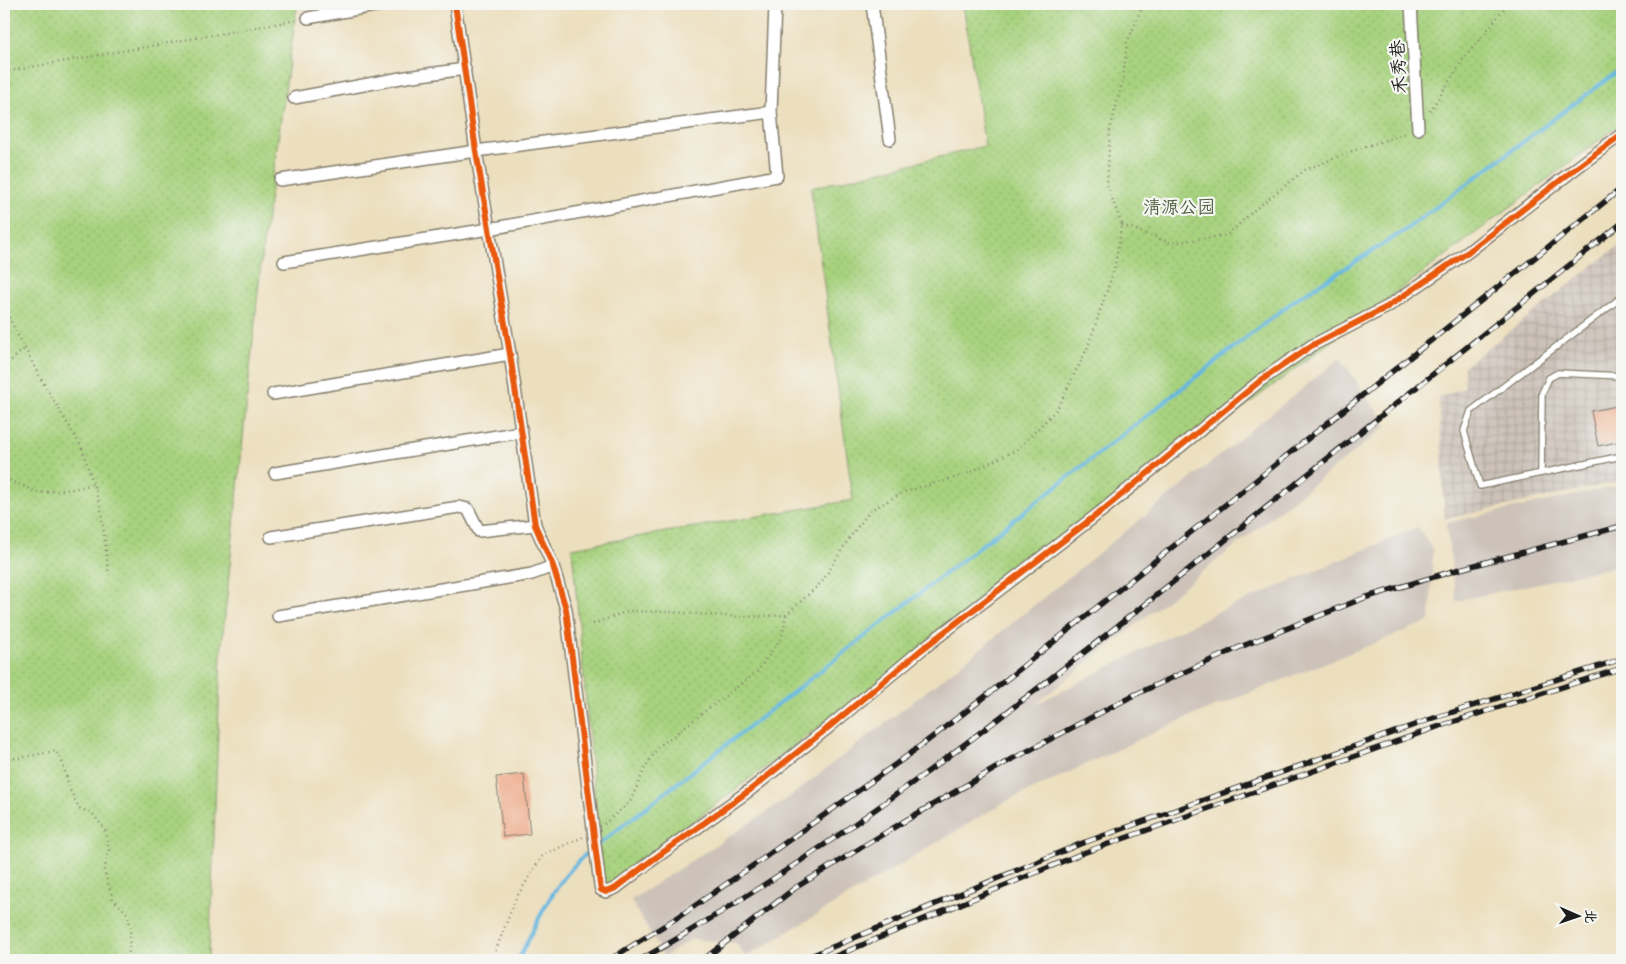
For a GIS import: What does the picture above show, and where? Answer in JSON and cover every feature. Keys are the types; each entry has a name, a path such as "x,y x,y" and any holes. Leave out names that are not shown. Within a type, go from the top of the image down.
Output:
{"street":[{"path":"308,18 385,4"},
{"path":"455,4 476,152 510,354 535,525 553,566 566,609 600,885 601,890 606,892 616,888 750,790 921,650 1103,510 1260,382 1311,346 1387,307 1468,252 1622,134"},
{"path":"284,262 489,229 777,176 771,112 775,4"},
{"path":"872,4 890,139"},
{"name":"禾秀巷","path":"1412,4 1418,129"},
{"path":"294,98 406,77 465,69"},
{"path":"280,180 771,112"},
{"path":"273,394 510,354"},
{"path":"274,473 521,432"},
{"path":"270,537 459,507 468,509 479,531 535,525"},
{"path":"278,616 532,574 553,566"}],"lane":[{"path":"1622,297 1471,411 1464,431 1480,486 1622,456"},
{"path":"1542,474 1542,393 1549,378 1558,373 1622,376"}],"path":[{"path":"492,960 516,898 543,855 595,834 630,802 645,768 658,747 757,672 782,637 786,615 822,582 850,537 870,510 904,492 964,475 1018,449 1057,409 1087,349 1114,270 1122,225 1107,185 1110,130 1123,80 1127,43 1141,10 1150,4"},
{"path":"1278,4 1286,6 1293,4"},
{"path":"1122,225 1171,243 1227,236 1253,211 1305,170 1355,150 1418,129 1463,60 1508,4"},
{"path":"4,72 308,18"},
{"path":"4,303 7,314 41,379 82,448 102,509 110,575"},
{"path":"4,367 25,348"},
{"path":"4,451 9,480 40,493 74,489 93,484"},
{"path":"593,624 628,611 741,617 786,615"},
{"path":"4,758 20,758 56,751 63,764 70,790 79,808 92,814 105,830 109,850 104,870 113,899 126,912 131,926 128,960"}],"shaded area":[{"path":"1622,243 1622,481 1445,519 1439,398 1465,387 1464,367"},
{"path":"1340,358 1387,426 1034,705 1213,614 1418,527 1433,550 1430,621 1177,722 1003,803 746,957 736,943 691,939 664,957 631,900 788,798 954,670"},
{"path":"1622,485 1622,565 1456,601 1446,523"}],"green space":[{"path":"4,4 306,4 297,6 262,252 221,653 209,960 4,960"},
{"name":"清源公园","path":"963,4 1622,4 1622,123 603,889 572,548 853,500 811,188 985,146"}],"building":[{"path":"1622,405 1622,441 1598,446 1591,411"},
{"path":"524,774 530,834 503,837 496,777"}],"waterway":[{"path":"598,845 1296,299 1404,231 1622,68"},
{"path":"518,960 558,886 579,860 592,849"}],"railway":[{"path":"609,960 683,914 761,860 910,754 977,703 1622,188"},
{"path":"640,960 781,874 849,828 983,731 1113,630 1622,223"},
{"path":"703,960 795,888 1003,764 1134,695 1240,647 1364,598 1460,569 1622,526"},
{"path":"801,960 1080,844 1434,718 1622,659"},
{"path":"826,960 1083,853 1437,727 1622,668"}],"cycle path":[{"path":"455,4 476,151 510,354 535,525 553,566 566,609 600,885 601,890 606,892 616,888 750,790 921,650 1103,510 1260,381 1311,346 1387,307 1468,252 1622,134"}]}
